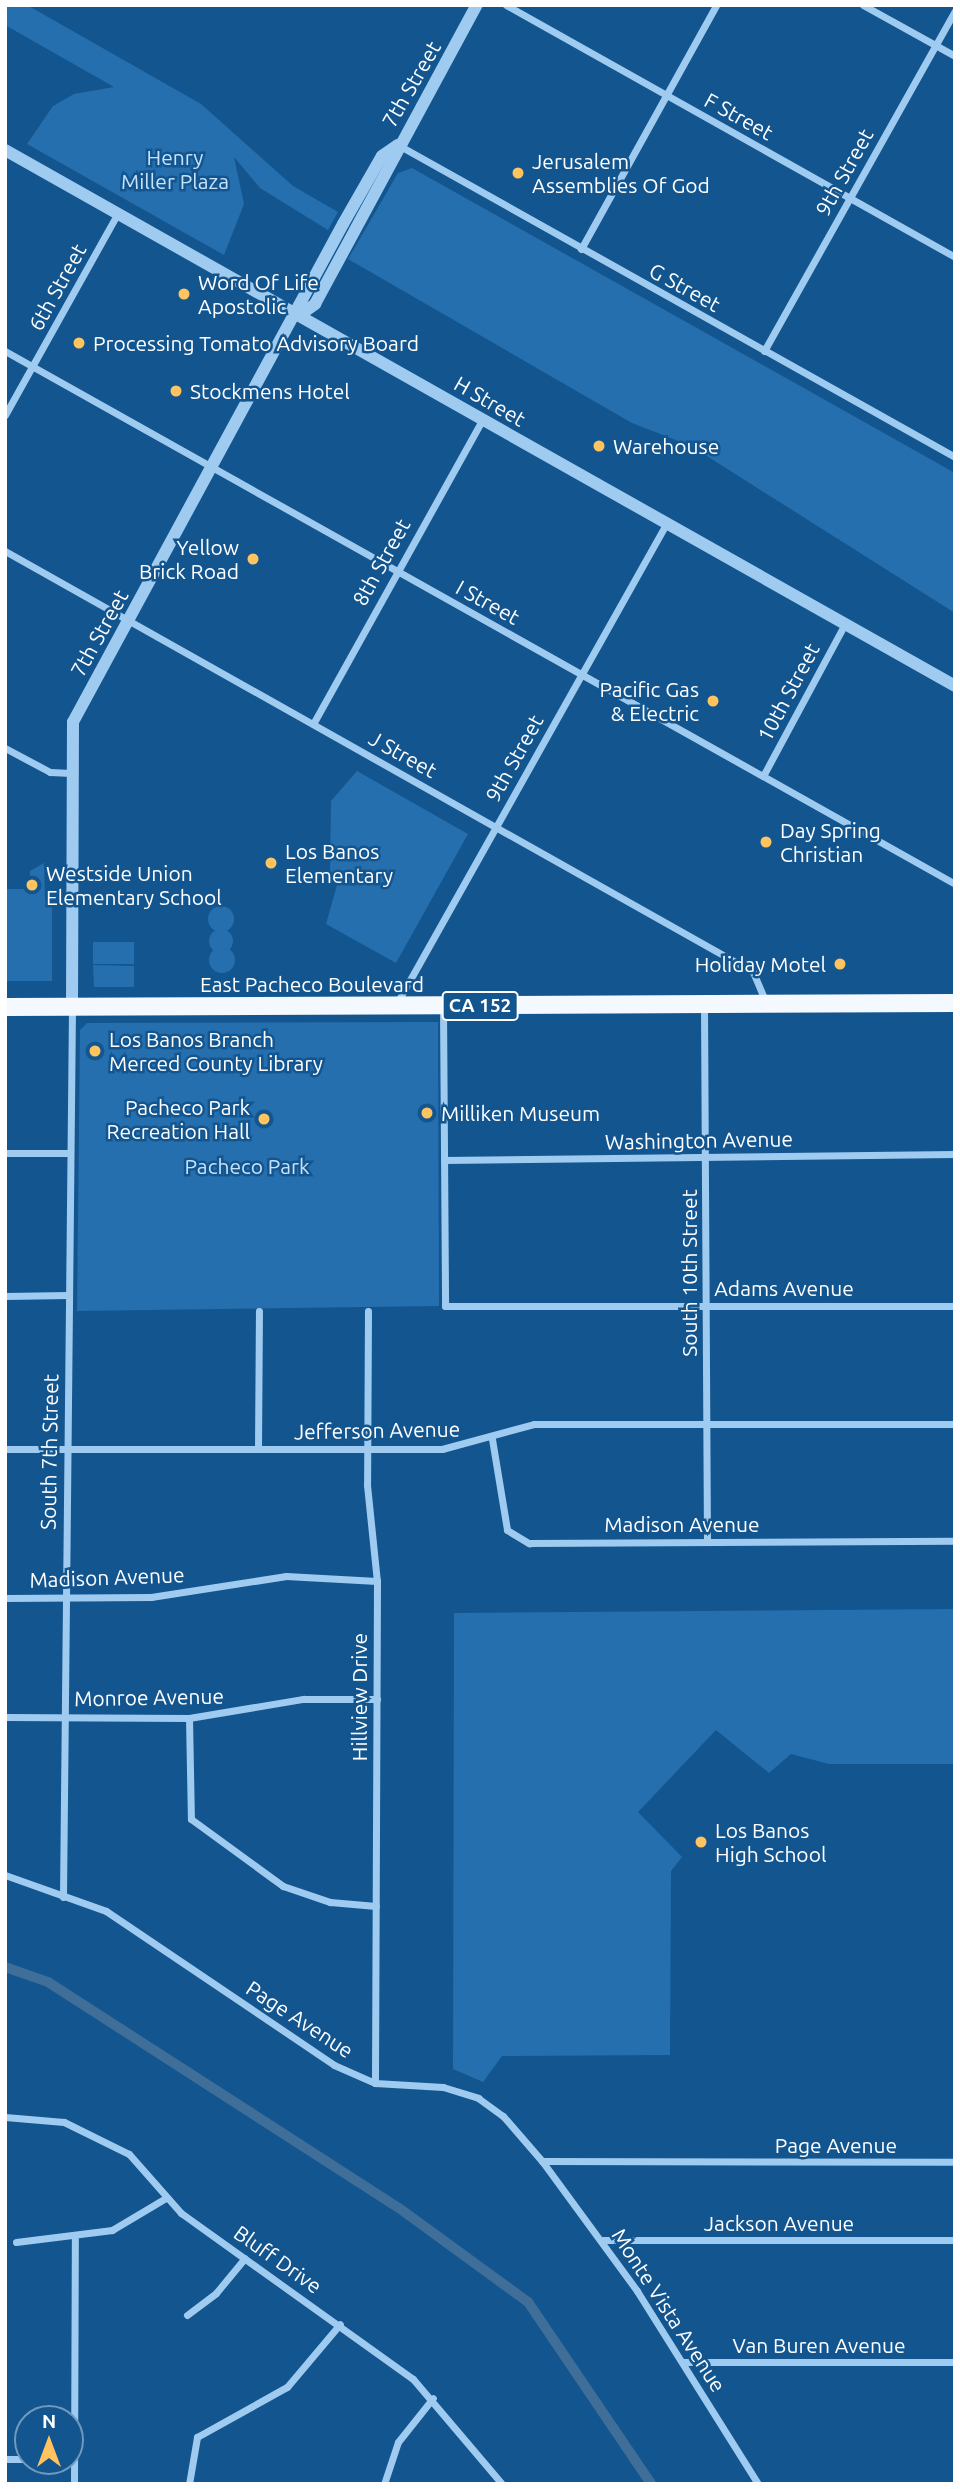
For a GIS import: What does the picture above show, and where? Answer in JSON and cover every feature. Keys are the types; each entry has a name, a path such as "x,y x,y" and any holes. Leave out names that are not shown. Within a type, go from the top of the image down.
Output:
{"highway":[{"name":"East Pacheco Boulevard","path":"5,1007 955,1003"}],"street":[{"name":"7th Street","path":"72,1007 73,722 299,315 382,156 398,145 477,5"},
{"name":"F Street","path":"506,5 955,257"},
{"path":"581,248 716,5"},
{"path":"863,5 955,56"},
{"name":"9th Street","path":"764,351 955,11"},
{"name":"G Street","path":"398,145 764,351 953,453"},
{"name":"H Street","path":"5,150 483,419 665,526 955,686"},
{"name":"6th Street","path":"5,415 118,213"},
{"name":"I Street","path":"5,351 955,884"},
{"name":"8th Street","path":"313,724 483,419"},
{"name":"9th Street","path":"395,1006 665,526"},
{"name":"J Street","path":"5,551 753,972 766,1004"},
{"name":"10th Street","path":"763,776 845,624"},
{"path":"5,748 50,772 71,773"},
{"name":"South 10th Street","path":"704,1004 707,1541"},
{"path":"443,1006 444,1160"},
{"name":"South 7th Street","path":"63,1897 72,1007"},
{"path":"5,1153 70,1153"},
{"name":"Washington Avenue","path":"444,1160 955,1154"},
{"name":"Adams Avenue","path":"444,1160 445,1306 955,1307"},
{"path":"5,1296 69,1295"},
{"path":"258,1449 259,1311"},
{"name":"Hillview Drive","path":"368,1311 366,1449 377,1581 375,2083"},
{"name":"Jefferson Avenue","path":"5,1449 442,1449 492,1439 534,1424 955,1424"},
{"name":"Madison Avenue","path":"492,1439 507,1530 515,1538 955,1541"},
{"name":"Madison Avenue","path":"5,1598 152,1597 286,1576 377,1581"},
{"name":"Monroe Avenue","path":"5,1717 189,1718 303,1699 377,1699"},
{"path":"189,1718 191,1819 283,1886 330,1902 376,1906"},
{"name":"Page Avenue","path":"5,1875 106,1911 334,2065 375,2083 443,2087 478,2098 542,2161 955,2162"},
{"name":"Bluff Drive","path":"5,2118 46,2119 95,2133 137,2161 166,2198 245,2258 340,2324 433,2398 502,2484"},
{"name":"Monte Vista Avenue","path":"542,2161 603,2240 683,2362 758,2484"},
{"path":"16,2242 75,2239 129,2224 166,2198"},
{"path":"73,2405 75,2239"},
{"name":"Jackson Avenue","path":"603,2240 955,2240"},
{"path":"187,2315 216,2293 245,2258"},
{"path":"189,2484 197,2437 287,2388 340,2324"},
{"name":"Van Buren Avenue","path":"683,2362 955,2362"},
{"path":"384,2484 398,2442 433,2398"}],"green space":[{"name":"Henry Miller Plaza","path":"5,5 27,5 201,104 293,186 338,212 328,230 260,188 234,157 244,204 224,255 27,144 53,106 74,94 114,87 5,25"},
{"path":"412,168 955,473 955,613 691,446 632,423 348,259 398,173"},
{"path":"357,771 468,834 396,963 326,924 337,885 330,870 331,801"},
{"path":"44,863 45,899 52,899 52,981 5,981 5,889 29,889 30,871"},
{"path":"221,906 230,910 234,919 230,928 221,932 212,928 208,919 212,910"},
{"path":"221,929 230,932 233,941 230,950 221,953 212,950 209,941 212,932"},
{"path":"93,942 134,942 134,964 93,964"},
{"path":"222,947 231,951 235,960 231,969 222,973 213,969 209,960 213,951"},
{"path":"93,965 134,966 134,987 94,987"},
{"name":"Pacheco Park","path":"438,1022 439,1306 77,1311 80,1030 87,1023"},
{"path":"955,1609 955,1764 829,1764 791,1754 769,1773 716,1730 638,1812 682,1857 671,1871 670,2055 502,2056 483,2082 453,2069 454,1613"}],"waterway":[{"path":"5,1967 48,1982 399,2208 528,2302 651,2484"},
{"path":"438,2235 444,2239"}],"place":[{"name":"Jerusalem Assemblies Of God","path":"518,173"},
{"name":"Word Of Life Apostolic","path":"184,294"},
{"name":"Processing Tomato Advisory Board","path":"79,343"},
{"name":"Stockmens Hotel","path":"176,391"},
{"name":"Warehouse","path":"599,446"},
{"name":"Yellow Brick Road","path":"253,559"},
{"name":"Pacific Gas & Electric","path":"713,701"},
{"name":"Day Spring Christian","path":"766,842"},
{"name":"Los Banos Elementary","path":"271,863"},
{"name":"Westside Union Elementary School","path":"32,885"},
{"name":"Holiday Motel","path":"840,964"},
{"name":"Los Banos Branch Merced County Library","path":"95,1051"},
{"name":"Milliken Museum","path":"427,1113"},
{"name":"Pacheco Park Recreation Hall","path":"264,1119"},
{"name":"Los Banos High School","path":"701,1842"}]}
